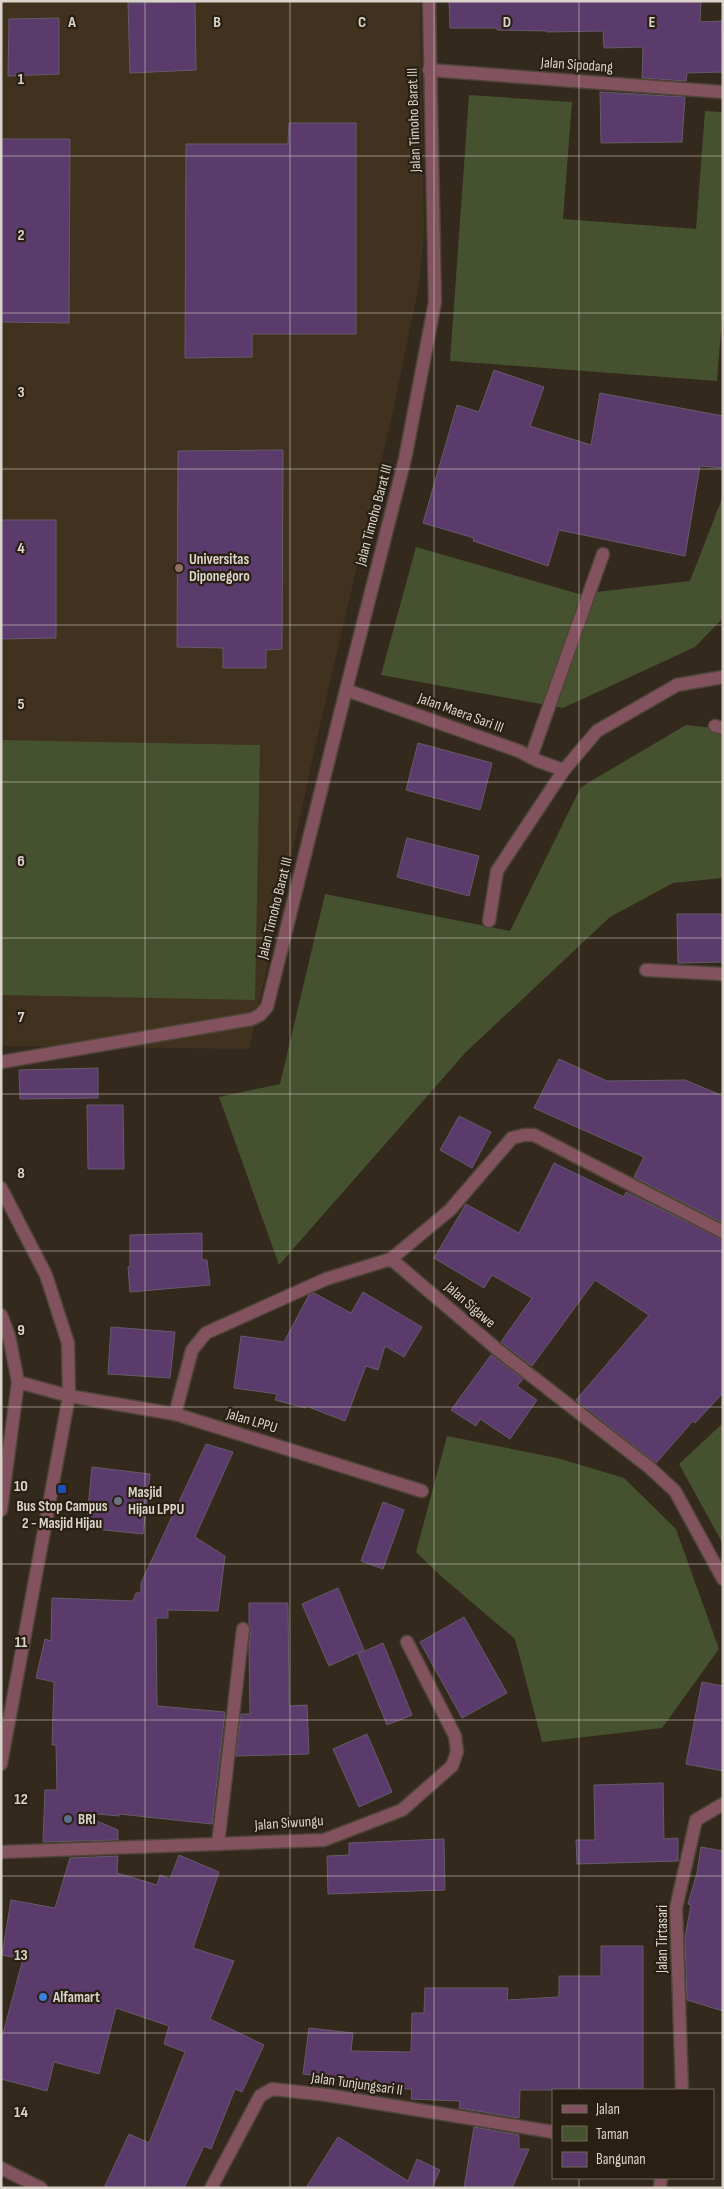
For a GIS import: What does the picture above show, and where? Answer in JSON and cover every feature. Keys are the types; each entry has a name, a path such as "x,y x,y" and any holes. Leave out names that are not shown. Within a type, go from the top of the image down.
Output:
{"street":[{"name":"Jalan Timoho Barat III","path":"1,1062 252,1020 268,1007 405,460 436,302 429,70 429,1"},
{"name":"Jalan Sipodang","path":"429,70 723,92"},
{"path":"531,757 603,554"},
{"path":"489,921 497,872 564,770 598,731 677,685 723,677"},
{"name":"Jalan Maera Sari III","path":"346,690 564,770"},
{"path":"646,970 723,974"},
{"path":"175,1414 192,1350 206,1333 326,1279 391,1259 450,1210 512,1138 534,1135 723,1232"},
{"path":"1,1188 46,1275 68,1343 69,1396 1,1764"},
{"name":"Jalan Sigawe","path":"391,1259 498,1350 649,1467 675,1491 723,1579"},
{"path":"1,1315 9,1336 18,1382 1,1510"},
{"name":"Jalan LPPU","path":"18,1382 69,1396 175,1414 422,1491"},
{"path":"218,1844 243,1629"},
{"name":"Jalan Siwungu","path":"1,1852 324,1840 402,1810 452,1766 457,1752 455,1736 407,1642"},
{"name":"Jalan Tirtasari","path":"682,2089 676,1908 696,1820 723,1804"},
{"name":"Jalan Tunjungsari II","path":"211,2188 260,2096 272,2090 327,2095 552,2132"},
{"path":"1,2168 41,2188"}],"shaded area":[{"name":"Universitas Diponegoro","path":"1,1 420,1 424,233 419,285 392,416 321,721 249,1049 1,1046"}],"green space":[{"path":"469,95 572,102 563,219 696,229 705,111 723,112 723,305 717,381 450,361"},
{"path":"723,496 723,618 695,647 563,708 381,675 416,547 579,594 690,581"},
{"path":"686,725 723,729 723,878 673,883 610,917 466,1052 279,1265 219,1097 280,1084 325,894 510,931 581,787"},
{"path":"1,740 260,745 255,1000 1,995"},
{"path":"723,1423 723,1544 679,1464"},
{"path":"447,1436 557,1458 624,1478 676,1529 719,1649 662,1728 542,1742 515,1639 442,1577 416,1552"}],"building":[{"path":"449,1 701,1 700,22 722,21 723,72 687,73 686,81 642,78 643,47 604,48 603,31 547,32 497,30 497,28 450,28"},
{"path":"195,2 196,70 130,73 128,3"},
{"path":"59,18 59,74 8,76 9,19"},
{"path":"600,92 685,97 682,142 601,143"},
{"path":"289,123 356,123 356,334 252,334 252,357 185,358 186,144 288,144"},
{"path":"1,139 70,139 69,323 1,322"},
{"path":"494,370 544,387 530,426 591,445 600,393 723,416 723,468 700,466 685,556 559,530 548,566 473,541 474,538 423,523 457,405 479,412"},
{"path":"283,450 282,649 266,650 266,668 223,668 223,648 177,647 178,451"},
{"path":"1,520 56,520 56,638 1,639"},
{"path":"418,743 492,763 480,810 406,790"},
{"path":"407,838 479,856 469,896 397,877"},
{"path":"677,914 723,914 723,962 678,963"},
{"path":"559,1059 607,1081 685,1080 723,1096 723,1223 634,1177 644,1157 534,1108"},
{"path":"98,1068 98,1098 20,1099 19,1070"},
{"path":"87,1105 123,1105 124,1169 88,1169"},
{"path":"459,1116 491,1132 472,1168 440,1150"},
{"path":"554,1163 624,1197 626,1192 723,1240 723,1393 695,1423 693,1421 656,1463 576,1400 649,1315 595,1280 532,1366 501,1342 532,1298 492,1275 484,1288 434,1258 466,1204 519,1233"},
{"path":"202,1233 202,1260 207,1260 210,1285 130,1292 128,1267 130,1267 130,1235"},
{"path":"363,1292 422,1327 404,1357 385,1346 378,1370 366,1366 345,1421 306,1406 305,1408 275,1400 277,1394 234,1388 241,1336 284,1342 309,1295 314,1293 351,1313"},
{"path":"111,1327 175,1332 170,1378 108,1374"},
{"path":"491,1355 523,1379 517,1386 537,1400 510,1439 480,1419 476,1426 451,1410"},
{"path":"206,1444 233,1452 195,1537 225,1556 218,1611 168,1610 168,1618 156,1618 157,1706 225,1712 212,1824 119,1814 119,1816 76,1812 118,1830 118,1840 43,1842 45,1790 57,1790 56,1745 52,1745 54,1682 36,1678 45,1639 51,1641 52,1598 133,1601 136,1593 141,1593 141,1583"},
{"name":"Masjid Hijau LPPU","path":"92,1467 150,1474 143,1534 86,1528"},
{"path":"383,1502 404,1510 383,1569 361,1561"},
{"path":"338,1588 364,1650 329,1666 302,1604"},
{"path":"249,1603 288,1603 289,1706 307,1705 309,1754 236,1756 241,1714 250,1714 249,1646 251,1630 249,1624"},
{"path":"464,1617 507,1693 462,1718 420,1642"},
{"path":"383,1643 412,1715 387,1725 358,1654"},
{"path":"702,1682 723,1686 723,1771 686,1764"},
{"path":"367,1734 392,1792 359,1807 333,1749"},
{"path":"663,1783 664,1839 678,1838 678,1861 577,1864 576,1840 595,1840 594,1785"},
{"path":"444,1839 445,1890 328,1894 327,1856 349,1855 349,1843"},
{"path":"701,1847 723,1851 723,2011 687,2000 685,1937 691,1905 688,1904 697,1873"},
{"path":"179,1855 219,1872 193,1948 234,1961 210,2019 264,2045 242,2092 235,2089 211,2149 204,2146 184,2188 104,2188 129,2134 149,2143 185,2052 164,2044 169,2026 116,2008 99,2074 54,2062 47,2091 1,2079 1,2041 23,1959 2,1955 11,1900 55,1908 70,1858 118,1856 117,1873 157,1885 160,1875 170,1879"},
{"path":"601,1946 643,1946 643,2089 520,2090 519,2118 459,2108 460,2101 411,2099 412,2089 363,2088 363,2081 303,2074 309,2028 353,2033 351,2051 411,2052 412,2013 424,2013 425,1988 508,1988 507,2000 559,1997 559,1976 601,1976"},
{"path":"474,2127 519,2135 519,2149 529,2149 512,2188 464,2188"},
{"path":"338,2137 408,2181 417,2159 440,2170 432,2188 306,2188"}],"place":[{"name":"Universitas Diponegoro","path":"179,568"},
{"name":"Bus Stop Campus 2 - Masjid Hijau","path":"62,1489"},
{"name":"Masjid Hijau LPPU","path":"118,1501"},
{"name":"BRI","path":"68,1819"},
{"name":"Alfamart","path":"43,1997"}]}
